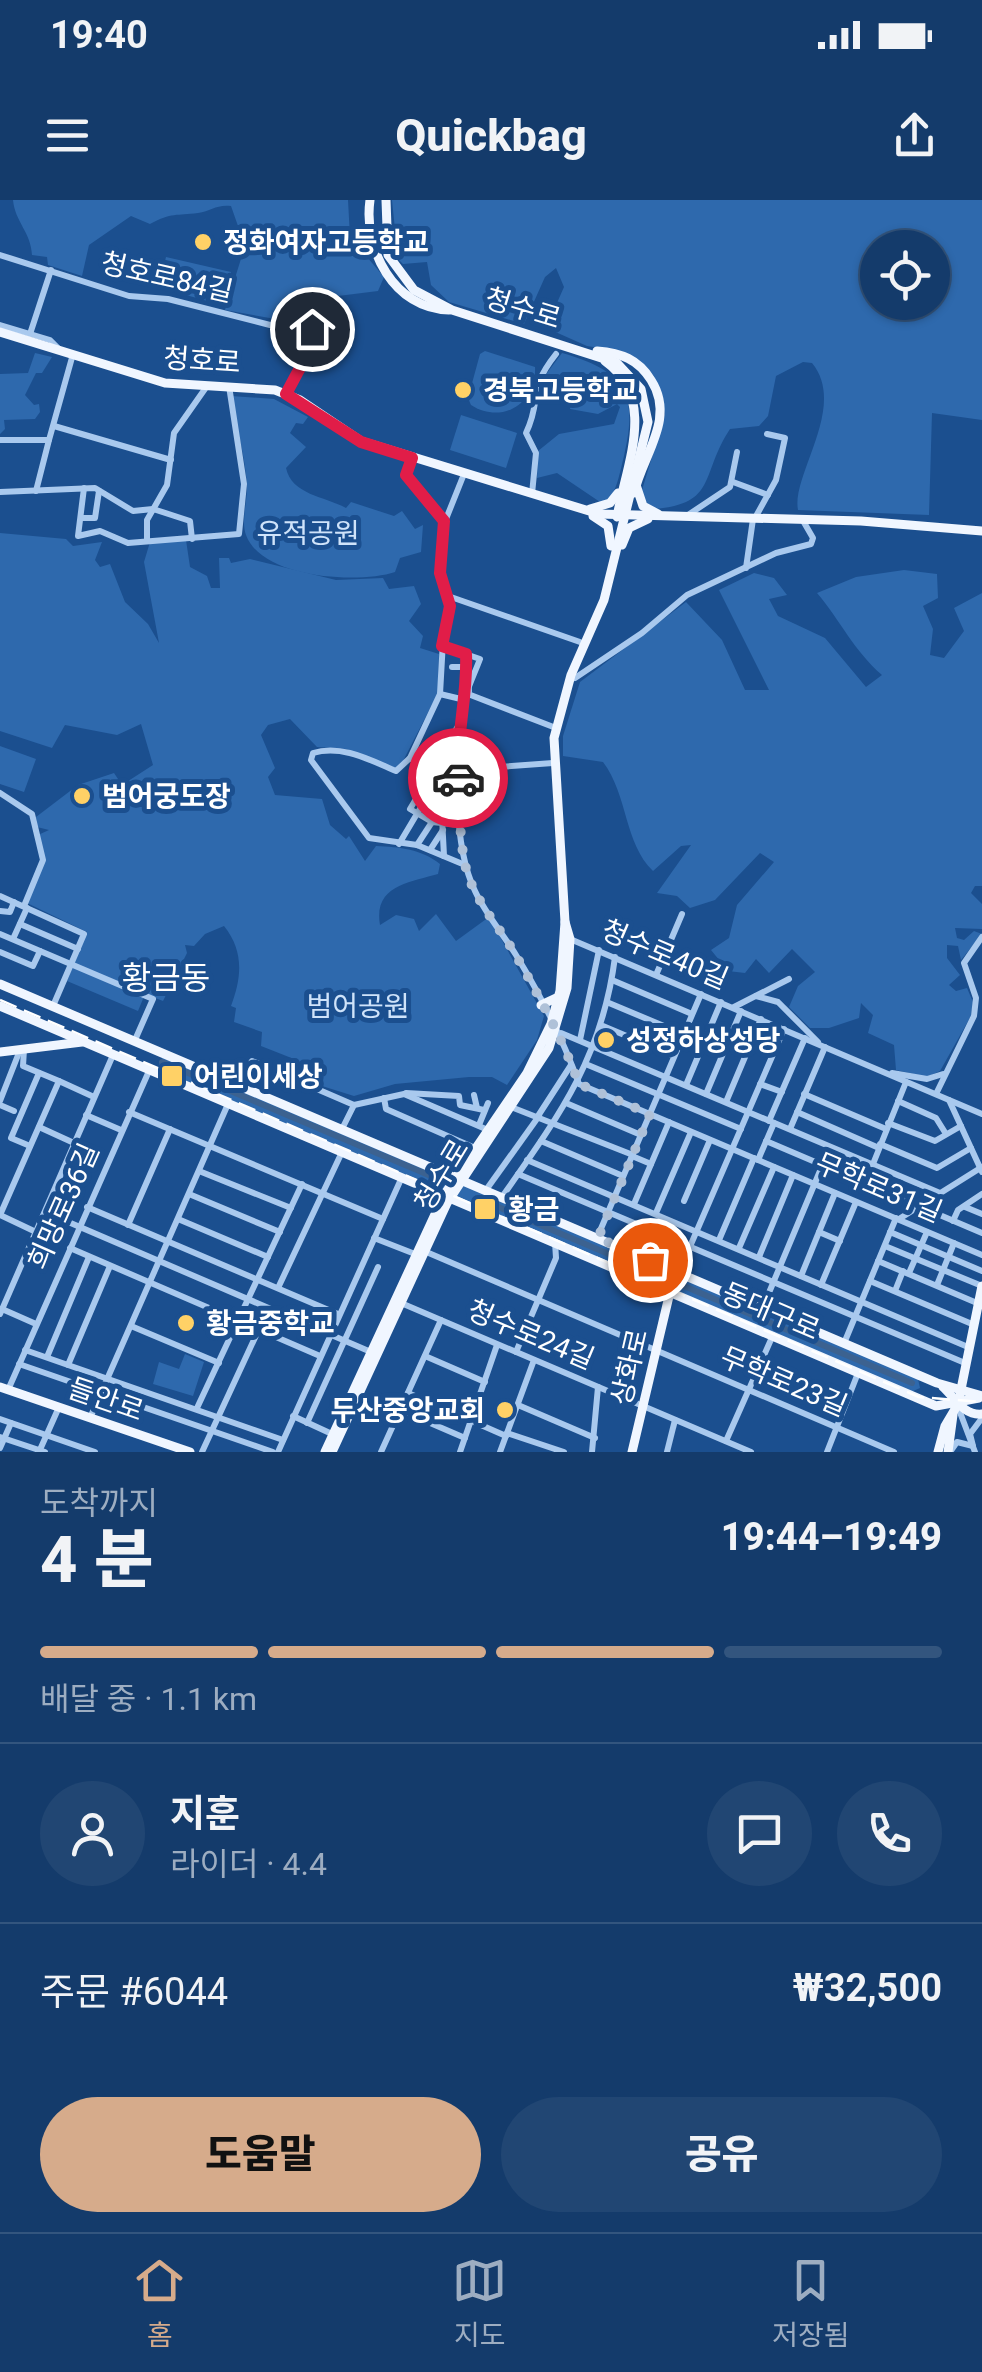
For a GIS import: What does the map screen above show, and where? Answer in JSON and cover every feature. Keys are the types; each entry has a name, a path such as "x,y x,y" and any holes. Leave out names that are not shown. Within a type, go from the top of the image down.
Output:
{"main road":[{"name":"청수로","path":"370,200 371,237 386,275 412,299 438,310 452,310"},
{"name":"청수로","path":"386,200 384,234 393,266 414,290 452,310 623,366 645,399 647,430 628,485 604,600 558,716"},
{"name":"청호로","path":"0,329 166,383 286,394 361,442 581,510 622,516 802,519 982,531"},
{"name":"청수로","path":"622,516 633,497 628,485"},
{"name":"청수로","path":"558,716 611,595 628,485"},
{"path":"581,510 610,503 628,485 643,506 665,518"},
{"path":"581,510 608,526 616,549"},
{"path":"616,549 636,522 665,518"},
{"name":"청수로","path":"467,1166 483,1128 527,1074 556,1029 565,922 553,762 556,728 561,694 616,549"},
{"name":"청수로","path":"328,1452 332,1434 447,1196 512,1106 556,1029 567,988 570,939 565,922"},
{"name":"동대구로","path":"0,984 937,1383 982,1396"},
{"path":"541,1005 553,1003 560,991"},
{"name":"동대구로","path":"0,1006 938,1406 982,1396"},
{"path":"55,1045 61,1032 74,1024 66,1012"},
{"path":"104,1028 115,1040 113,1055"},
{"path":"0,1052 84,1042"},
{"path":"113,1055 138,1042"},
{"path":"137,1066 128,1058 130,1048 159,1051"},
{"path":"475,1186 467,1166 434,1168 435,1180 425,1187 439,1212 456,1206 475,1208 474,1194 486,1190"},
{"name":"청수로","path":"328,1452 401,1303 420,1252"},
{"path":"938,1452 945,1426 958,1404 982,1286"},
{"name":"상화로","path":"632,1452 670,1292"},
{"path":"937,1383 952,1380 964,1368"},
{"path":"964,1368 967,1387 982,1396"},
{"path":"910,1394 922,1386 916,1374"},
{"path":"937,1383 958,1404 982,1416"},
{"name":"들안로","path":"4,1388 190,1452"},
{"path":"938,1406 945,1426"},
{"path":"949,1452 953,1415"}],"street":[{"name":"청호로84길","path":"0,254 129,296 168,299 270,325 314,330 316,338 286,394"},
{"path":"30,334 51,270"},
{"path":"0,329 50,340 60,350"},
{"path":"36,491 73,354"},
{"path":"532,496 536,453 526,433 533,420 532,402 542,368 556,354"},
{"path":"147,541 153,509 168,485 174,433 207,386"},
{"path":"84,488 78,536 100,530 121,543 242,530 244,484 230,386"},
{"path":"54,426 170,460"},
{"path":"746,568 754,519 776,480 785,438 767,434"},
{"path":"0,440 50,440"},
{"path":"682,518 701,509 733,482 737,452"},
{"path":"412,458 406,475 444,521"},
{"path":"464,474 453,510 444,521 440,573 448,596 440,694 410,758 396,770 345,751 318,751 311,760 369,838 417,845 465,865"},
{"path":"733,482 768,495"},
{"path":"0,492 84,488 99,491 132,511 153,509 192,522 192,538"},
{"path":"81,518 95,518 99,491"},
{"path":"575,678 629,643 687,595 776,553 811,544 813,538 802,519"},
{"path":"448,596 580,642"},
{"path":"442,646 480,659 462,720 457,771 465,865 476,894 556,1029 579,1084"},
{"path":"466,654 468,695"},
{"path":"452,667 467,667"},
{"path":"440,694 468,695 556,728"},
{"path":"424,766 437,750 444,750 462,720"},
{"path":"410,758 432,772 553,762"},
{"path":"432,772 426,790 410,809 444,826 461,824"},
{"path":"426,790 442,799 444,856"},
{"path":"0,793 32,814 43,855 13,939"},
{"path":"399,844 417,813"},
{"path":"417,845 432,822"},
{"path":"430,850 444,826"},
{"path":"0,896 84,934 53,1006"},
{"path":"10,912 14,902"},
{"path":"0,911 10,912 21,923 78,950"},
{"path":"656,975 682,914"},
{"path":"0,934 153,999 138,1042"},
{"path":"936,1094 978,1018 976,998 964,964 982,937"},
{"name":"청수로40길","path":"570,939 982,1114"},
{"path":"580,1040 599,950"},
{"path":"0,952 33,966 40,951"},
{"path":"502,1197 588,1065 609,1003 615,957"},
{"path":"737,1009 789,979"},
{"path":"612,980 692,1014"},
{"path":"598,1238 701,994"},
{"path":"765,994 789,1010 822,1045 790,1130"},
{"path":"686,1085 721,1002"},
{"path":"609,1003 683,1034"},
{"name":"청수로40길","path":"706,1094 729,1042 737,1009"},
{"path":"726,1102 762,1019"},
{"path":"603,1026 674,1056"},
{"path":"679,1272 784,1028"},
{"path":"556,1029 940,1193"},
{"path":"719,1240 766,1141 806,1038"},
{"path":"729,1042 748,1050"},
{"path":"22,1049 23,1066 94,1096"},
{"path":"14,1111 0,1103 22,1049"},
{"path":"36,1324 1,1312 113,1055"},
{"path":"239,1085 252,1061 354,1105 404,1094 439,1092 459,1096 463,1106 458,1116"},
{"path":"486,1190 572,1064"},
{"path":"588,1065 741,1130"},
{"path":"149,1071 129,1112 383,1219"},
{"path":"30,1146 11,1138 39,1073"},
{"path":"872,1165 906,1079 945,1074"},
{"path":"36,1232 0,1215 59,1081"},
{"name":"무학로31길","path":"579,1084 982,1255"},
{"path":"760,1084 782,1092"},
{"path":"404,1094 483,1128 483,1107 474,1095"},
{"path":"804,1094 935,1141 961,1126"},
{"path":"384,1098 386,1108 476,1148"},
{"path":"845,1341 897,1219 981,1169 948,1099"},
{"path":"898,1101 936,1118 946,1134"},
{"path":"566,1103 641,1136"},
{"path":"90,1418 228,1104"},
{"path":"342,1129 354,1105"},
{"path":"463,1106 483,1107"},
{"path":"512,1106 652,1164"},
{"name":"희망로36길","path":"25,1350 129,1112"},
{"path":"797,1112 937,1168 971,1148"},
{"path":"86,1115 121,1130"},
{"path":"634,1204 669,1122"},
{"path":"39,1127 74,1142"},
{"path":"128,1225 170,1129"},
{"path":"656,1213 691,1131"},
{"path":"684,1201 710,1140"},
{"path":"540,1141 624,1176"},
{"path":"766,1141 982,1233"},
{"path":"762,1307 830,1147"},
{"path":"278,1288 342,1152"},
{"path":"528,1160 968,1347"},
{"path":"738,1248 774,1166"},
{"path":"199,1171 291,1208"},
{"path":"518,1174 964,1368"},
{"path":"759,1257 794,1175"},
{"path":"19,1364 275,1452 402,1178"},
{"path":"197,1408 302,1184"},
{"path":"800,1276 836,1193"},
{"path":"189,1194 280,1232"},
{"path":"954,1221 963,1206 982,1194"},
{"path":"821,1285 856,1202"},
{"path":"963,1206 982,1214"},
{"path":"88,1207 338,1314"},
{"path":"45,1212 371,1352"},
{"path":"178,1219 268,1257"},
{"path":"819,1232 840,1241"},
{"path":"890,1232 982,1271"},
{"path":"895,1291 926,1232"},
{"name":"무학로23길","path":"374,1238 420,1252 538,1300 894,1452"},
{"path":"516,1352 556,1258 554,1241"},
{"path":"937,1285 954,1244"},
{"path":"884,1246 982,1286"},
{"path":"70,1248 320,1356"},
{"path":"556,1258 574,1250"},
{"path":"47,1358 90,1257"},
{"path":"878,1261 978,1303"},
{"path":"68,1365 110,1266"},
{"path":"307,1422 378,1267"},
{"path":"870,1280 972,1324"},
{"name":"청수로24길","path":"401,1303 751,1452"},
{"path":"381,1452 441,1320"},
{"path":"131,1326 219,1363"},
{"path":"202,1452 259,1329"},
{"path":"726,1441 772,1335"},
{"path":"460,1452 498,1344"},
{"path":"25,1350 283,1440"},
{"name":"들안로","path":"4,1388 25,1350"},
{"path":"424,1356 485,1382"},
{"path":"500,1452 534,1360"},
{"path":"827,1452 858,1372"},
{"path":"592,1452 598,1387"},
{"path":"408,1393 472,1421 564,1452"},
{"path":"358,1396 465,1438"},
{"path":"518,1404 595,1438"},
{"path":"958,1404 958,1416 974,1449"},
{"path":"2,1438 18,1448 41,1451 59,1407"},
{"path":"293,1416 332,1434"},
{"path":"974,1449 970,1434 982,1416"},
{"path":"0,1419 95,1452"},
{"path":"667,1452 675,1420"},
{"path":"0,1448 11,1422"},
{"path":"148,1452 153,1439"},
{"path":"949,1452 957,1442 974,1449"}],"green space":[{"path":"13,200 348,200 350,237 384,277 378,291 338,296 319,335 315,326 225,310 245,246 231,206 169,216 150,224 131,216 89,245 82,276 48,265 47,257 32,255"},
{"path":"392,200 982,200 982,420 932,413 929,515 798,510 802,478 822,420 824,400 821,381 812,363 803,362 776,376 768,416 759,426 730,429 698,493 689,501 654,509 643,500 642,490 665,414 654,376 625,352 587,346 551,330 549,321 564,287 556,268 545,277 524,324 449,302 431,285 427,262 403,264 398,259"},
{"path":"166,257 231,272 221,301 215,303 164,289 161,278"},
{"path":"485,351 535,367 530,391 515,407 494,413 471,405 468,398 480,354"},
{"path":"35,353 52,357 42,373 36,373 25,395 34,405 39,404 40,412 35,419 4,420 5,429 0,434 0,374 28,373"},
{"path":"562,353 612,376 627,400 628,434 609,500 600,502 557,473 537,478 538,451 559,434 614,424 620,407 617,404 598,414 570,409 572,400 559,401 540,393 537,408 538,385"},
{"name":"유적공원","path":"231,396 274,399 308,417 303,424 296,423 290,433 306,447 286,468 289,477 310,494 346,508 351,502 394,516 402,511 415,529 423,525 421,552 400,558 395,572 336,577 291,569 256,550 245,530 246,477"},
{"path":"461,415 517,433 506,468 450,450"},
{"name":"범어공원","path":"0,533 66,539 73,546 102,542 95,560 100,567 110,564 125,602 148,624 159,643 144,562 150,542 186,540 190,567 207,576 211,588 220,588 219,558 229,558 231,563 250,559 336,580 383,578 389,589 414,586 421,604 409,621 423,636 420,648 439,654 438,693 403,761 395,768 346,749 317,747 290,719 268,725 261,735 275,768 268,777 275,795 322,799 330,825 346,839 349,836 365,861 376,846 410,850 440,864 438,874 388,893 379,912 380,925 396,915 414,919 419,931 436,914 456,941 489,917 544,1016 537,1040 507,1085 492,1077 469,1077 395,1084 354,1096 322,1086 304,1073 294,1059 261,1046 262,1032 234,1022 236,1008 231,1006 239,964 235,945 224,926 205,934 194,946 185,945 187,953 163,1001 145,994 138,1011 67,981 87,932 27,903 45,861 38,835 49,830 37,827 36,817 78,785 114,773 122,785 153,765 141,724 117,735 65,725 52,748 0,731"},
{"path":"904,570 937,574 938,598 923,606 933,629 930,655 944,658 964,631 954,608 982,593 982,886 975,886 971,893 982,904 982,929 955,928 957,938 964,940 974,931 982,934 961,960 958,946 947,945 947,958 960,975 949,985 956,991 967,988 973,1002 971,1016 940,1071 927,1077 896,1070 894,1045 868,1033 873,1015 861,1003 859,1018 829,1028 810,1028 789,1007 798,986 815,972 792,949 769,973 756,959 745,973 728,971 711,950 729,938 737,905 774,862 760,853 715,900 690,908 677,896 657,893 691,845 681,846 653,871 636,847 617,789 603,762 563,756 563,736 580,682 686,602 722,640 745,690 769,690 719,590 754,573 774,578 787,595 769,599 778,616 825,638 866,687 882,675 863,656 817,593 856,577"},
{"path":"0,746 36,759 24,792 0,784"},
{"path":"163,1056 918,1379 920,1388 911,1392 157,1070"},
{"path":"185,1354 204,1362 193,1396 153,1384 159,1362 179,1369"}],"waterway":[{"path":"162,1062 431,1176"},
{"path":"477,1198 912,1383"}],"railway":[{"path":"0,1000 919,1397 982,1402"}],"way so far":[{"path":"458,778 465,865 476,894 560,1033 579,1084 650,1114 598,1238 650,1260"}],"place":[{"name":"정화여자고등학교","path":"203,242"},
{"name":"경북고등학교","path":"463,390"},
{"name":"범어궁도장","path":"82,796"},
{"name":"성정하상성당","path":"606,1040"},
{"name":"어린이세상","path":"172,1076"},
{"name":"황금","path":"485,1209"},
{"name":"황금중학교","path":"186,1323"},
{"name":"두산중앙교회","path":"505,1410"}],"district":[{"name":"황금동","path":"166,978"}],"route":[{"path":"312,329 316,338 286,394 361,442 412,458 406,475 444,521 440,573 450,606 442,646 466,654 465,688 469,692 462,709 458,778"}]}
